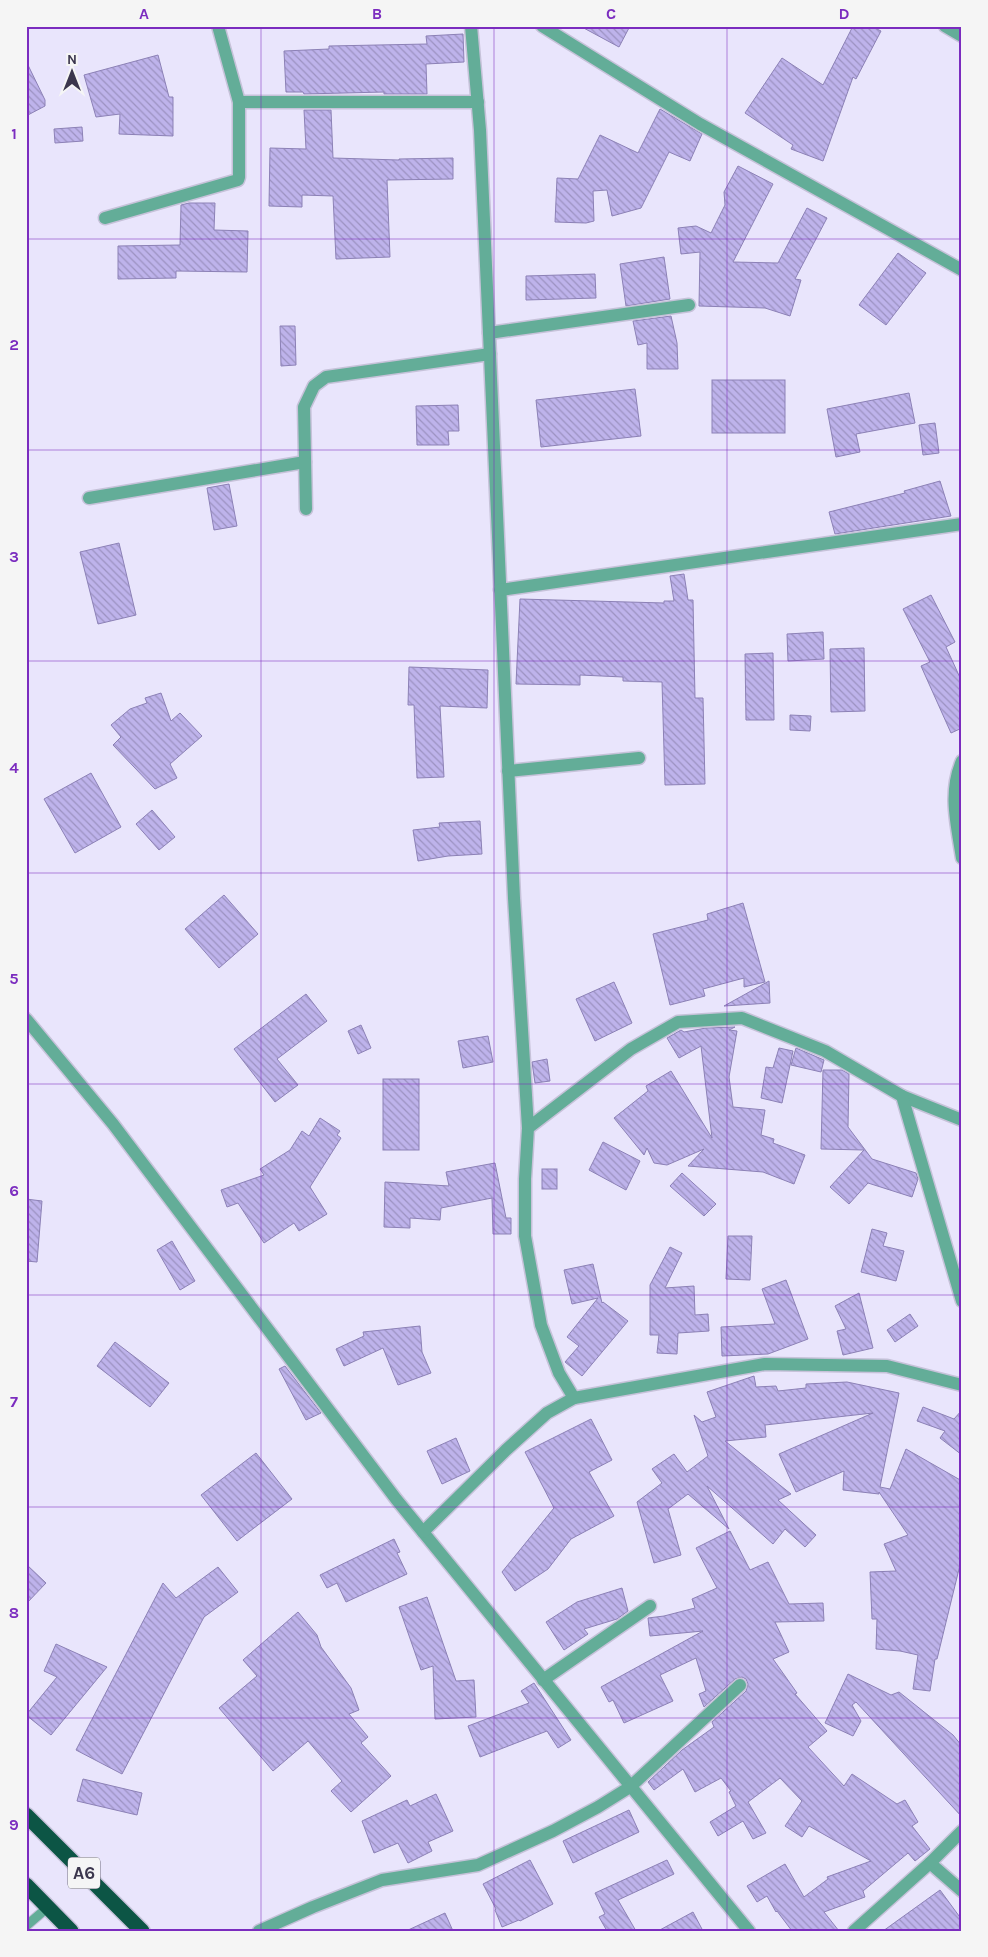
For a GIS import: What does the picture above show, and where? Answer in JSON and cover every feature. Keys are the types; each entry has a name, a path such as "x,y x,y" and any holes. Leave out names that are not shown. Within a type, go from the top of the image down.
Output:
{"highway":[{"name":"A6","path":"26,1815 142,1931"},
{"name":"A6","path":"26,1885 71,1931"}],"street":[{"path":"104,218 238,180 239,102 218,26"},
{"path":"471,26 478,102 514,898 528,1128 525,1179 525,1236 541,1325 559,1373 574,1398"},
{"path":"542,26 700,124 962,270"},
{"path":"945,26 962,36"},
{"path":"239,102 478,102"},
{"path":"489,333 690,305"},
{"path":"306,509 304,407 314,386 326,377 490,354"},
{"path":"89,498 305,462"},
{"path":"500,590 962,524"},
{"path":"508,770 638,758"},
{"path":"962,761 957,774 953,804 962,858"},
{"path":"528,1128 631,1049 678,1022 742,1018 825,1052 902,1096 961,1116"},
{"path":"26,1019 113,1124 396,1499 749,1931"},
{"path":"902,1096 962,1301"},
{"path":"423,1532 506,1450 547,1413 574,1398 765,1364 887,1366 962,1385"},
{"path":"543,1680 650,1606"},
{"path":"259,1931 382,1880 478,1865 553,1832 630,1787 740,1685"},
{"path":"854,1931 930,1863 962,1831"},
{"path":"930,1863 962,1891"}],"lane":[{"path":"26,1926 47,1908"}],"building":[{"path":"580,26 630,26 619,47"},
{"path":"853,26 871,26 881,31 856,79 853,77 823,161 791,149 793,145 745,113 782,58 823,85"},
{"path":"463,34 464,62 426,64 427,94 384,94 384,92 304,94 303,92 286,92 284,51 329,49 329,46 427,44 426,36"},
{"path":"158,55 169,97 173,97 173,136 119,134 120,114 96,117 84,75"},
{"path":"26,61 45,100 45,106 26,116"},
{"path":"660,109 702,134 690,161 669,152 641,208 612,216 607,190 593,191 594,221 586,223 555,222 557,178 578,179 600,135 638,153"},
{"path":"304,110 331,110 333,158 399,160 453,158 453,179 387,180 390,257 336,259 333,196 302,195 302,207 269,206 270,148 306,149"},
{"path":"82,127 83,141 55,143 54,129"},
{"path":"738,166 773,184 733,262 778,263 807,208 827,218 795,279 801,280 790,316 765,308 699,306 700,252 681,254 678,228 696,226 711,233 725,205 724,192"},
{"path":"189,203 215,203 214,230 248,231 247,272 176,271 176,278 118,279 118,246 180,245 181,205"},
{"path":"898,253 926,273 886,325 859,305"},
{"path":"664,257 670,299 626,306 620,264"},
{"path":"595,274 596,298 526,300 526,276"},
{"path":"671,316 677,343 678,369 647,369 647,343 638,345 633,321"},
{"path":"280,326 295,326 296,365 281,366"},
{"path":"712,380 785,380 785,433 712,433"},
{"path":"635,389 641,436 541,447 536,400"},
{"path":"909,393 915,423 856,434 860,452 836,457 827,409"},
{"path":"458,405 459,431 448,431 449,445 417,445 416,406"},
{"path":"935,423 939,453 923,455 919,425"},
{"path":"940,481 951,516 835,534 829,512 905,493 904,491"},
{"path":"229,484 237,526 214,530 207,488"},
{"path":"119,543 136,615 98,624 80,552"},
{"path":"684,574 688,600 693,600 695,698 703,698 705,784 665,785 662,682 623,681 623,677 580,675 580,685 516,684 520,599 664,603 664,601 674,601 670,576"},
{"path":"931,595 955,642 946,647 962,682 962,728 951,733 921,666 930,662 903,609"},
{"path":"823,632 824,659 788,661 787,634"},
{"path":"864,648 865,711 831,712 830,649"},
{"path":"773,653 774,720 746,720 745,654"},
{"path":"409,667 488,670 487,708 440,706 444,777 417,778 414,705 408,705"},
{"path":"161,693 171,721 180,713 202,736 170,764 177,778 155,789 113,745 121,737 111,725 130,709 147,703 145,698"},
{"path":"790,715 811,716 810,731 790,730"},
{"path":"91,773 121,827 75,853 44,799"},
{"path":"152,810 175,837 159,850 136,824"},
{"path":"480,821 482,854 448,856 418,861 413,830 440,827 439,823"},
{"path":"224,895 258,934 219,968 185,929"},
{"path":"743,903 765,982 744,987 744,978 703,989 705,996 670,1005 653,934 708,920 707,914"},
{"path":"769,981 770,1003 724,1006"},
{"path":"614,982 632,1023 595,1041 576,999"},
{"path":"306,994 327,1021 277,1059 298,1085 275,1102 234,1049"},
{"path":"361,1025 371,1048 358,1054 348,1031"},
{"path":"735,1027 729,1030 737,1031 729,1077 733,1107 765,1110 761,1135 774,1139 773,1143 805,1155 794,1184 763,1172 688,1166 704,1149 667,1165 654,1163 647,1148 644,1155 614,1118 648,1091 646,1086 671,1071 712,1138 701,1046 679,1058 667,1038 681,1030 684,1032 706,1028"},
{"path":"488,1036 493,1062 463,1068 458,1041"},
{"path":"779,1048 793,1051 782,1103 761,1098 766,1067 773,1068"},
{"path":"796,1048 824,1060 821,1072 791,1065"},
{"path":"547,1059 550,1081 535,1083 532,1062"},
{"path":"823,1070 842,1070 849,1074 848,1127 872,1159 916,1173 918,1179 912,1197 868,1183 849,1204 830,1187 864,1150 821,1149"},
{"path":"383,1079 419,1079 419,1150 383,1150"},
{"path":"320,1118 340,1131 337,1135 341,1138 310,1187 327,1214 299,1231 294,1223 264,1243 238,1203 227,1207 221,1190 264,1175 260,1169 290,1150 302,1131 309,1136"},
{"path":"603,1142 640,1161 626,1190 589,1170"},
{"path":"495,1163 506,1218 511,1218 511,1234 493,1234 492,1198 441,1208 440,1220 410,1218 410,1228 384,1227 385,1182 449,1186 446,1172"},
{"path":"542,1169 557,1169 557,1189 542,1189"},
{"path":"682,1173 716,1204 704,1216 670,1186"},
{"path":"26,1199 42,1201 37,1262 26,1261"},
{"path":"872,1229 887,1233 883,1246 904,1251 896,1281 861,1272"},
{"path":"728,1236 752,1236 750,1280 726,1279"},
{"path":"172,1241 195,1281 180,1290 157,1250"},
{"path":"670,1247 682,1253 665,1288 694,1286 695,1315 708,1314 709,1331 678,1333 677,1354 657,1353 659,1335 650,1335 650,1285"},
{"path":"593,1264 602,1303 628,1321 582,1376 565,1362 579,1346 567,1337 598,1298 572,1304 564,1270"},
{"path":"786,1280 808,1339 768,1354 722,1356 721,1327 775,1324 762,1289"},
{"path":"859,1293 873,1348 843,1355 837,1331 846,1329 835,1306"},
{"path":"910,1314 918,1326 895,1342 887,1330"},
{"path":"420,1326 422,1352 431,1373 398,1385 383,1348 344,1366 336,1349 364,1336 363,1332"},
{"path":"115,1342 169,1383 150,1407 97,1366"},
{"path":"285,1366 321,1413 306,1420 279,1369"},
{"path":"754,1376 756,1387 776,1386 778,1391 806,1388 806,1384 847,1382 899,1393 880,1487 890,1489 906,1449 962,1481 962,1565 960,1565 937,1659 935,1659 930,1691 913,1689 918,1655 876,1649 877,1619 872,1619 870,1572 896,1571 884,1544 908,1535 879,1492 879,1494 843,1490 844,1471 796,1492 779,1454 873,1413 765,1425 766,1437 725,1441 791,1494 778,1500 816,1535 805,1547 785,1529 773,1544 707,1486 729,1529 688,1494 668,1509 681,1555 654,1563 637,1502 662,1483 652,1469 674,1454 687,1472 708,1456 694,1415 702,1422 716,1417 707,1392"},
{"path":"923,1407 954,1419 962,1410 962,1455 940,1438 945,1431 917,1421"},
{"path":"591,1419 612,1460 589,1472 614,1516 571,1539 548,1569 515,1591 502,1572 554,1508 525,1452"},
{"path":"456,1438 470,1471 442,1484 427,1451"},
{"path":"256,1453 292,1499 237,1541 201,1495"},
{"path":"730,1531 750,1570 768,1562 789,1604 823,1603 824,1621 775,1622 789,1652 773,1659 797,1693 795,1694 827,1731 808,1747 844,1786 852,1774 897,1804 905,1800 918,1822 912,1826 930,1849 915,1861 908,1853 863,1891 865,1897 824,1912 839,1931 792,1931 776,1912 767,1896 757,1902 747,1886 785,1864 804,1897 828,1879 827,1877 871,1861 809,1826 802,1837 785,1826 802,1801 780,1778 748,1802 766,1833 753,1839 743,1821 718,1836 710,1822 736,1806 729,1792 731,1791 721,1778 695,1792 683,1769 654,1790 648,1782 682,1750 714,1727 712,1722 746,1691 748,1684 746,1679 742,1677 735,1679 704,1707 699,1694 706,1691 696,1658 660,1675 673,1701 624,1723 613,1700 609,1702 601,1687 703,1631 650,1636 648,1618 695,1608 692,1599 717,1588 696,1548"},
{"path":"394,1539 400,1552 397,1553 407,1574 346,1602 337,1583 327,1588 320,1575"},
{"path":"26,1564 46,1583 26,1604"},
{"path":"218,1567 238,1592 204,1617 122,1774 76,1750 163,1583 176,1598"},
{"path":"622,1588 628,1611 617,1619 584,1629 588,1634 564,1650 546,1622 577,1602"},
{"path":"427,1597 456,1681 474,1680 476,1717 435,1719 433,1666 421,1670 399,1607"},
{"path":"298,1612 317,1635 321,1647 351,1688 359,1710 349,1714 368,1737 361,1743 391,1776 351,1812 331,1791 342,1781 308,1741 273,1771 219,1708 257,1676 243,1660"},
{"path":"56,1644 107,1667 51,1735 26,1715 57,1677 44,1671"},
{"path":"848,1674 891,1695 899,1692 953,1735 962,1746 962,1817 856,1702 852,1705 861,1721 853,1736 825,1723"},
{"path":"534,1683 571,1740 558,1748 547,1731 480,1757 468,1726 529,1703 521,1691"},
{"path":"83,1779 142,1793 137,1815 77,1801"},
{"path":"436,1794 453,1831 428,1842 432,1851 408,1863 398,1843 374,1853 362,1821 407,1800 410,1806"},
{"path":"629,1810 639,1832 573,1863 563,1841"},
{"path":"530,1860 553,1904 520,1921 502,1927 496,1909 483,1884"},
{"path":"667,1860 674,1874 618,1900 636,1931 607,1931 599,1917 605,1914 595,1893"},
{"path":"940,1890 962,1920 962,1931 883,1931"},
{"path":"693,1912 703,1931 658,1931"},
{"path":"445,1913 453,1931 406,1931"}]}
